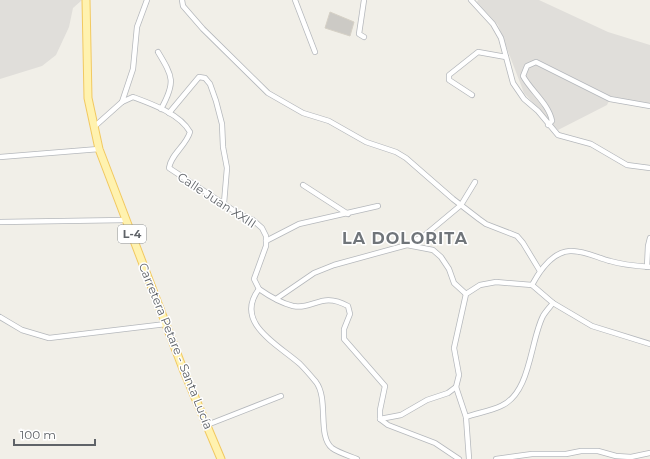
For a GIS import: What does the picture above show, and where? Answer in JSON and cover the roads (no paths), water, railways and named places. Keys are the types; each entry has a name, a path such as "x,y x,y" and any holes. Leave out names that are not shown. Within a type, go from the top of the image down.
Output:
{"main road":[{"name":"Carretera Petare - Santa Lucía","path":"86,0 88,98 99,149 166,324 221,459"}],"street":[{"path":"94,126 122,102 133,69 137,27 147,0"},
{"path":"182,0 183,6 203,29 268,93 303,113 329,121 366,142 396,152 406,158 461,205 486,224 516,236 523,243 540,271"},
{"path":"295,0 315,52"},
{"path":"364,0 359,34 364,37"},
{"path":"471,0 493,24 501,38 514,83 524,100 538,111 558,135 590,144 627,165 650,168"},
{"path":"158,52 170,71 171,83 170,92 161,109"},
{"path":"472,95 449,80 449,75 478,52 506,57"},
{"path":"548,124 552,121 551,112 528,85 523,76 527,66 536,62 610,99 650,106"},
{"path":"169,113 200,78 205,78 210,84 222,124 222,147 227,168 224,203"},
{"name":"Calle Juan XXIII","path":"122,102 133,97 169,113 186,126 190,132 187,141 170,161 169,168 239,214 253,220 262,228 266,236 266,241"},
{"path":"0,157 99,149"},
{"path":"276,299 314,273 334,265 407,245 425,235 461,205 475,182"},
{"path":"303,185 348,214"},
{"path":"378,206 299,224 266,241 263,258 254,279 259,289 276,299 293,306 303,306 323,300 337,300 348,306 350,314 344,329 344,339 385,386 380,410 380,419"},
{"path":"0,222 126,220"},
{"path":"532,285 540,271 560,253 571,251 633,266 649,267 648,246 650,238"},
{"path":"407,245 433,250 437,253 449,269 454,283 466,294"},
{"path":"469,459 466,417 456,386 459,375 454,348 466,294 480,285 496,282 532,285 553,303 592,326 650,344"},
{"path":"259,289 253,297 250,308 255,323 266,338 300,364 321,389 326,438 332,448 358,459"},
{"path":"466,417 501,406 511,400 518,391 543,316 553,303"},
{"path":"0,317 22,330 49,338 166,324"},
{"path":"380,419 401,415 427,400 448,393 456,386"},
{"path":"207,425 281,396"},
{"path":"380,419 388,425 435,443 459,459"},
{"path":"496,459 532,454 566,454 581,451 598,451 616,456 631,457 650,453"}],"district":[{"name":"LA DOLORITA","path":"405,238"}]}
